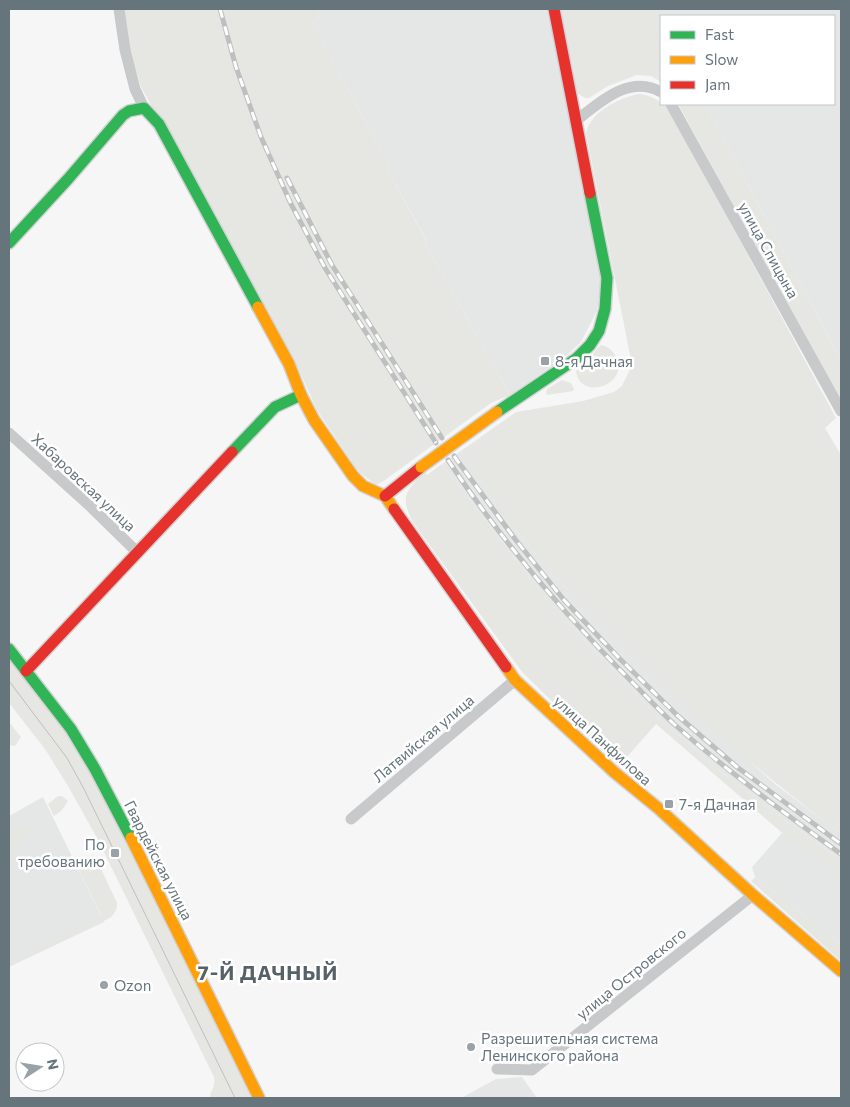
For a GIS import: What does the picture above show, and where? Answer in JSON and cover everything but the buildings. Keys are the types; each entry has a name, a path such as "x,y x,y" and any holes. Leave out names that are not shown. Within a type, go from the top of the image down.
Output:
{"main road":[{"path":"9,243 68,179 123,114 144,108 159,124 188,177 289,364 301,395 314,420 353,476 363,486 385,496 420,467 497,412 575,360 596,338 603,319 607,298 607,278 554,9"},
{"path":"26,671 275,407 301,395"},
{"name":"улица Панфилова","path":"385,496 515,680 569,731 841,971"},
{"name":"Гвардейская улица","path":"9,649 71,729 95,769 150,873 259,1098"}],"street":[{"path":"119,9 125,50 136,89 144,108"},
{"path":"577,120 614,92 645,86 660,92"},
{"name":"улица Спицына","path":"672,105 841,412"},
{"name":"Хабаровская улица","path":"9,433 90,506 138,553"},
{"name":"Латвийская улица","path":"351,819 515,680"},
{"name":"улица Островского","path":"497,1069 532,1070 753,895"}],"shaded area":[{"path":"124,9 316,9 321,17 312,22 389,166 386,168 427,242 425,243 510,395 491,403 376,485 358,471 317,410 295,361 141,87 129,49"},
{"path":"316,9 547,9 602,276 597,311 581,342 566,356 510,395 425,243 427,241 386,168 389,166 312,22 321,17"},
{"path":"560,9 654,9 660,21 660,81 651,76 637,75 608,86 589,98 585,98 577,93"},
{"path":"654,9 841,9 841,360 706,105 835,105 835,15 660,15 660,21"},
{"path":"638,94 655,99 660,102 660,105 664,105 669,109 836,418 825,428 841,455 841,834 713,730 672,694 593,617 520,535 461,451 516,412 583,401 614,392 622,386 632,365 586,133 593,118 599,112 622,99"},
{"path":"679,105 706,105 841,360 841,401"},
{"path":"601,345 610,349 616,357 618,367 616,376 602,386 585,386 579,380 576,371"},
{"path":"562,380 571,383 573,391 547,395 547,389"},
{"path":"461,451 518,533 565,587 621,645 775,784 841,834 841,861 730,779 660,719 550,604 442,464"},
{"path":"442,464 550,604 660,719 730,779 841,861 841,876 788,838 656,724 619,766 523,673 412,521 408,512 406,499 409,489 424,472 427,475"},
{"path":"9,657 66,731 91,771 253,1098 210,1098 214,1077 97,838 45,749 9,703"},
{"path":"9,722 21,737 15,746 9,745"},
{"path":"58,796 62,796 68,801 62,810 54,816 48,804"},
{"path":"43,797 104,922 9,967 9,816"},
{"path":"29,819 37,829 14,848 17,855 9,861 9,835"},
{"path":"782,833 841,876 841,944 755,877 752,867"},
{"path":"95,856 117,903 114,913 110,918 37,953 32,953 30,948 101,915 75,862"},
{"path":"755,877 841,944 841,961 751,881"},
{"path":"522,1077 537,1098 461,1098 496,1079"}],"tram line":[{"path":"9,681 67,758 83,787 235,1098"}],"railway":[{"path":"220,9 236,67 261,137 291,204 325,268 436,443"},
{"path":"287,178 332,265 442,438"},
{"path":"454,456 515,539 564,600 620,659 678,716 737,767 841,844"},
{"path":"448,460 489,519 534,575 581,629 657,708 735,775 841,854"}],"traffic: fast":[{"path":"9,243 123,115 129,111 144,108 159,124 258,307"},
{"path":"497,412 577,358 590,345 599,331 605,309 607,278 590,193"},
{"path":"232,452 275,407 301,395"},
{"path":"9,649 71,729 95,769 131,838"}],"traffic: slow":[{"path":"258,307 289,364 301,395 314,420 353,476 363,486 385,496 394,509"},
{"path":"421,467 497,412"},
{"path":"506,667 515,680 614,772 658,808 753,895 841,971"},
{"path":"131,838 259,1098"}],"traffic: jam":[{"path":"554,9 590,193"},
{"path":"26,671 232,452"},
{"path":"385,496 421,467"},
{"path":"394,509 506,667"}],"place":[{"name":"8-я Дачная","path":"545,361"},
{"name":"7-я Дачная","path":"669,804"},
{"name":"По требованию","path":"115,853"},
{"name":"Ozon","path":"104,985"},
{"name":"Разрешительная система Ленинского района","path":"471,1047"}],"district":[{"name":"7-Й ДАЧНЫЙ","path":"268,972"}]}
